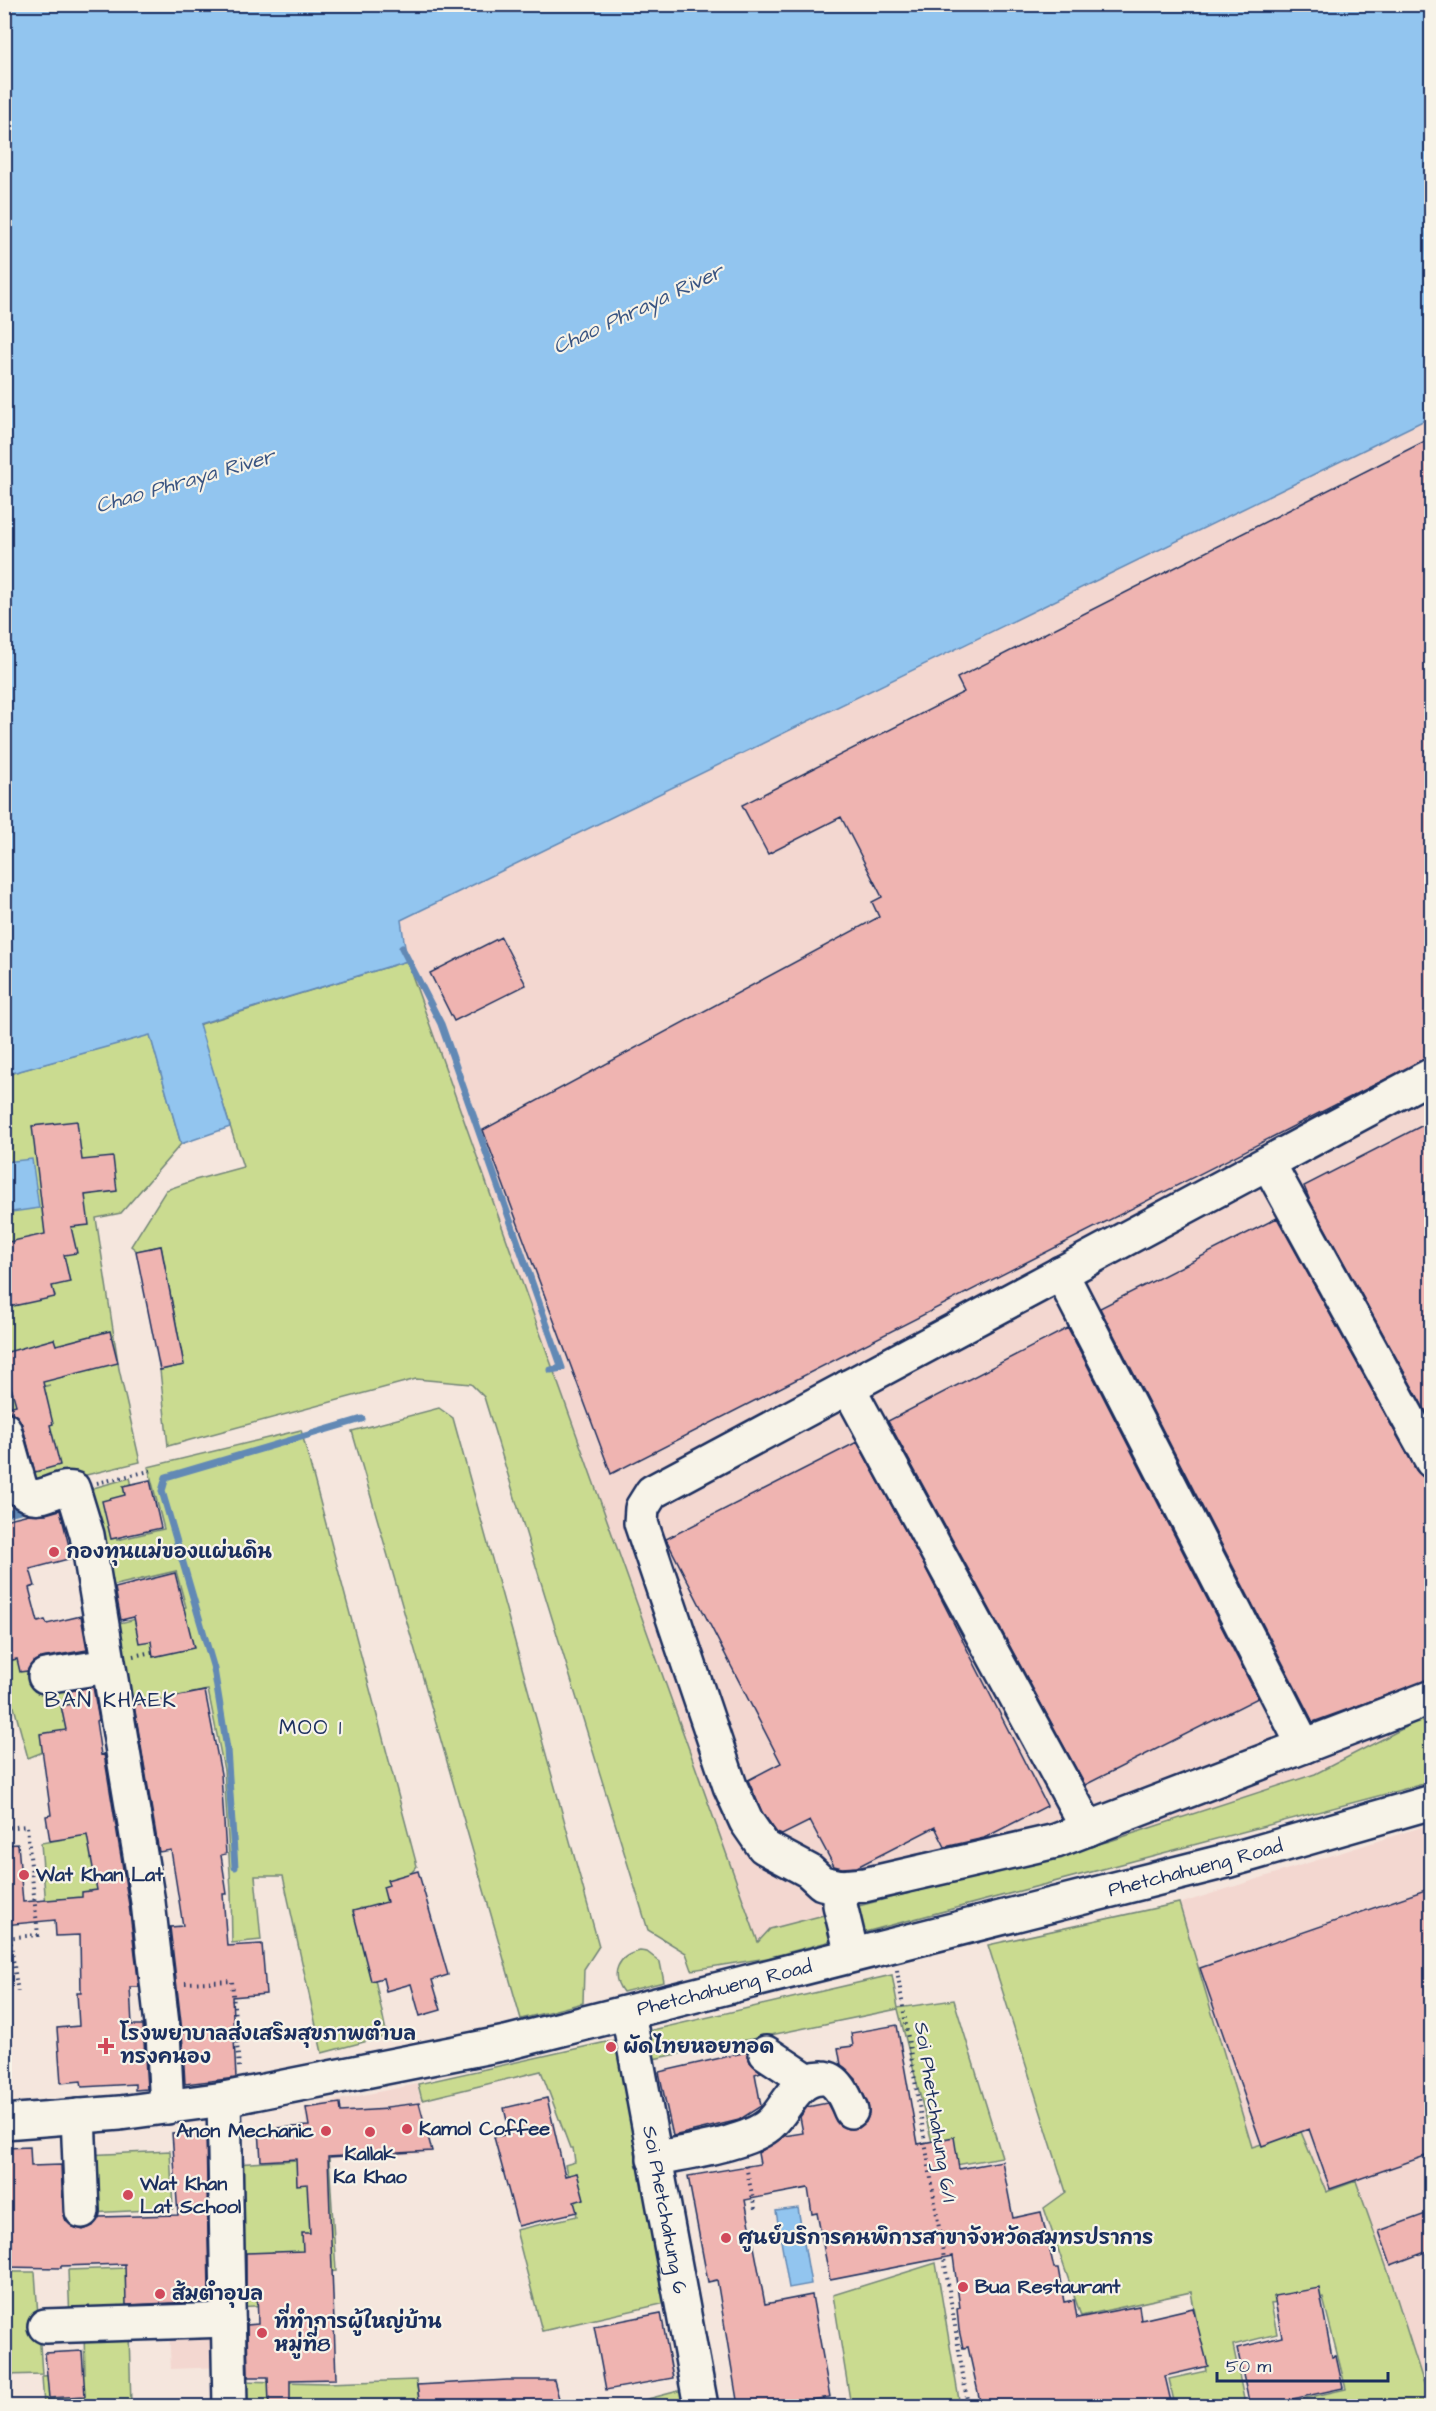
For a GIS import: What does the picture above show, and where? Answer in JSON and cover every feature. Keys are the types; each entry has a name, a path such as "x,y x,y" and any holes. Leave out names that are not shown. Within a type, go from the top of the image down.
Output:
{"street":[{"path":"1431,1075 652,1492 642,1508 641,1523 730,1786 746,1821 764,1847 809,1871 822,1882 841,1887 864,1885 1056,1841 1431,1697"},
{"path":"1268,1163 1431,1461"},
{"path":"1061,1273 1304,1746"},
{"path":"848,1387 1088,1829"},
{"path":"4,1429 21,1490 28,1496 37,1497 68,1488 73,1489 87,1535 137,1832 158,1985 167,2107"},
{"path":"45,1676 108,1666"},
{"name":"Phetchahueng Road","path":"4,2122 167,2107 232,2086 424,2061 628,2013 1230,1860 1431,1802"},
{"path":"841,1887 840,1905 852,1955"},
{"name":"Soi Phetchahung 6","path":"628,2013 700,2406"},
{"path":"766,2053 808,2081"},
{"path":"654,2159 741,2139 769,2125 802,2084 808,2081 828,2079 840,2088 851,2111"},
{"path":"230,2406 228,2320 232,2086"},
{"path":"78,2116 82,2211"},
{"path":"45,2326 228,2320"}],"path":[{"path":"73,1489 154,1470"},
{"path":"4,1828 27,1826 38,1935 7,1938"},
{"path":"8,1925 7,1938 18,1993"},
{"name":"Soi Phetchahung 6/1","path":"896,1964 968,2406"},
{"path":"158,1985 232,1982 232,2086"},
{"path":"741,2139 756,2209"}],"shaded area":[{"path":"1431,417 1431,1761 758,1942 407,961 401,920"},
{"path":"1431,1824 1431,2404 1356,2181 1326,2192 1252,2147 1179,1904"},
{"path":"417,2084 432,2153 311,2159 304,2107"},
{"path":"221,2328 222,2367 171,2369 169,2330"}],"green space":[{"path":"407,961 758,1942 770,1929 1110,1841 1315,1774 1431,1714 1431,1782 767,1958 692,1970 686,1953 648,1930 484,1397 471,1384 416,1379 168,1446 160,1370 184,1365 161,1246 137,1251 131,1246 166,1190 243,1167 198,1025"},
{"path":"150,1034 181,1144 121,1213 96,1218 119,1369 140,1462 78,1477 28,1485 4,1397 50,1385 5,1395 5,1075"},
{"path":"439,1408 453,1418 599,1946 584,1969 583,2003 521,2019 352,1431"},
{"path":"301,1430 417,1866 380,1910 360,1908 387,2036 322,2053 283,1876 255,1876 261,1940 232,1943 224,1770 208,1690 120,1708 107,1626 186,1607 176,1571 99,1589 82,1491 130,1478 135,1496 110,1502 117,1540 164,1529 148,1467"},
{"path":"4,1637 13,1654 67,1659 83,1736 28,1758 14,1707 5,1709"},
{"path":"99,1833 101,1853 135,1849 139,1889 46,1906 41,1843"},
{"path":"1179,1903 1252,2147 1301,2132 1326,2192 1356,2181 1391,2280 1431,2406 1271,2406 1346,2389 1323,2298 1271,2304 1277,2334 1233,2345 1245,2404 1231,2406 1175,2406 1169,2379 1206,2371 1191,2292 1081,2316 1044,2208 1066,2192 988,1945"},
{"path":"640,1951 647,1952 660,1962 664,1982 623,1992 617,1979 618,1966 626,1957"},
{"path":"892,1975 898,2008 954,2000 1002,2157 956,2165 932,2142 898,2009 653,2059 648,2031"},
{"path":"620,2039 666,2303 542,2331 516,2230 577,2216 565,2165 575,2162 573,2148 570,2148 541,2071 422,2100 418,2084"},
{"path":"170,2151 173,2209 88,2213 85,2155"},
{"path":"329,2158 336,2271 302,2275 303,2303 236,2307 234,2164"},
{"path":"936,2263 960,2406 851,2406 833,2295"},
{"path":"129,2268 129,2320 70,2321 68,2270"},
{"path":"4,2272 35,2272 42,2374 5,2375"},
{"path":"84,2332 129,2332 131,2406 44,2406 42,2376 85,2374"},
{"path":"416,2380 420,2406 237,2406 236,2381 327,2383"},
{"path":"690,2388 693,2406 621,2406"}],"water":[{"name":"Chao Phraya River","path":"22,4 1431,5 1431,417 401,920 407,961 199,1024 230,1127 181,1144 150,1035 5,1075 4,11"},
{"path":"32,1159 39,1208 5,1213 5,1162"},
{"path":"798,2208 811,2284 789,2288 776,2211"}],"building":[{"path":"1431,438 1431,1056 611,1474 483,1130 879,917 872,902 882,897 841,817 768,854 742,805 964,692 957,678"},
{"path":"501,937 526,985 454,1021 430,973"},
{"path":"77,1121 82,1160 113,1157 117,1191 85,1195 89,1225 71,1227 77,1253 64,1255 70,1282 52,1286 55,1297 4,1308 4,1243 45,1234 32,1126"},
{"path":"1431,1121 1431,1421 1310,1201 1304,1186"},
{"path":"1277,1218 1416,1470 1423,1477 1431,1480 1431,1679 1313,1722 1100,1308"},
{"path":"161,1246 184,1365 160,1370 136,1251"},
{"path":"1068,1328 1258,1698 1085,1785 888,1421"},
{"path":"110,1331 118,1363 43,1382 60,1465 35,1472 22,1424 10,1411 9,1407 16,1405 4,1362 4,1353 54,1339 56,1345"},
{"path":"857,1442 924,1565 1047,1806 984,1838 945,1847 935,1827 857,1867 842,1868 834,1866 810,1821 782,1835 777,1833 762,1812 748,1780 781,1763 666,1539"},
{"path":"150,1480 161,1528 111,1539 102,1501 125,1495 123,1486"},
{"path":"60,1510 72,1558 30,1569 35,1586 29,1588 38,1622 45,1620 47,1624 81,1616 87,1650 41,1658 33,1662 27,1671 20,1672 17,1659 4,1662 4,1520"},
{"path":"175,1573 194,1648 153,1657 151,1641 139,1643 134,1617 121,1620 115,1588"},
{"path":"93,1687 99,1720 96,1721 101,1755 104,1754 129,1905 139,1987 130,1987 132,2025 143,2025 147,2089 135,2090 135,2084 82,2087 81,2081 61,2083 57,2028 79,2026 77,1993 81,1993 80,1935 56,1936 55,1920 4,1925 4,1845 18,1844 23,1902 82,1897 82,1892 97,1890 87,1835 50,1841 46,1816 51,1815 40,1734 66,1730 61,1706 73,1704 70,1691"},
{"path":"205,1691 221,1774 226,1854 221,1855 227,1894 223,1894 227,1946 262,1944 266,1994 232,1997 236,2078 185,2084 182,2031 170,1927 183,1926 171,1850 159,1852 134,1705"},
{"path":"418,1871 448,1975 432,1980 441,2010 420,2016 411,1984 386,1991 383,1978 371,1981 353,1911 387,1902 383,1887 389,1885 387,1880"},
{"path":"1431,1888 1431,2154 1330,2189 1309,2129 1262,2146 1200,1968"},
{"path":"897,2025 918,2144 954,2137 959,2169 1002,2161 1013,2218 1041,2212 1054,2268 1058,2268 1064,2302 1074,2300 1077,2318 1139,2306 1141,2320 1193,2308 1208,2366 1165,2376 1172,2406 981,2406 968,2347 963,2348 959,2330 957,2309 960,2308 953,2256 830,2280 817,2213 812,2214 808,2188 745,2200 765,2304 812,2295 830,2397 777,2406 738,2406 717,2280 708,2282 688,2176 760,2164 758,2153 784,2136 803,2133 800,2117 807,2107 827,2103 839,2125 848,2129 859,2128 866,2122 869,2114 868,2104 856,2079 841,2065 838,2048 853,2046 851,2033"},
{"path":"747,2052 750,2062 761,2072 755,2074 761,2106 739,2120 673,2136 659,2072"},
{"path":"547,2098 565,2176 577,2173 584,2199 574,2202 577,2212 518,2226 494,2137 510,2134 504,2108"},
{"path":"340,2103 341,2112 387,2109 386,2107 419,2103 432,2151 328,2157 336,2379 290,2380 290,2404 269,2404 268,2377 248,2377 247,2325 258,2324 257,2289 246,2290 246,2253 303,2251 302,2233 310,2233 307,2184 297,2185 296,2159 261,2161 259,2129 309,2126 306,2108"},
{"path":"206,2131 209,2292 193,2293 193,2302 126,2305 125,2264 61,2266 61,2268 4,2267 4,2148 30,2147 31,2166 61,2165 63,2212 66,2221 73,2227 83,2230 93,2226 99,2217 178,2215 172,2133"},
{"path":"1431,2212 1431,2250 1391,2265 1379,2231"},
{"path":"1319,2288 1332,2357 1336,2356 1343,2388 1261,2406 1250,2406 1237,2348 1282,2337 1274,2296"},
{"path":"661,2313 673,2378 606,2390 594,2326"},
{"path":"82,2351 85,2396 49,2398 45,2353"},
{"path":"554,2380 561,2406 420,2406 417,2385"}],"waterway":[{"path":"402,948 441,1024 562,1368 551,1370"},
{"path":"235,1867 227,1749 214,1669 162,1491 166,1477 362,1419"},
{"path":"4,1514 28,1508"}],"place":[{"name":"กองทุนแม่ของแผ่นดิน","path":"54,1552"},
{"name":"Wat Khan Lat","path":"24,1875"},
{"name":"โรงพยาบาลส่งเสริมสุขภาพตำบล ทรงคนอง","path":"106,2046"},
{"name":"ผัดไทยหอยทอด","path":"611,2047"},
{"name":"Kamol Coffee","path":"407,2129"},
{"name":"Anon Mechanic","path":"326,2131"},
{"name":"Kallak Ka Khao","path":"370,2132"},
{"name":"Wat Khan Lat School","path":"128,2195"},
{"name":"ศูนย์บริการคนพิการสาขาจังหวัดสมุทรปราการ","path":"726,2238"},
{"name":"Bua Restaurant","path":"963,2287"},
{"name":"ส้มตำอุบล","path":"160,2294"},
{"name":"ที่ทำการผู้ใหญ่บ้าน หมู่ที่8","path":"262,2333"}],"district":[{"name":"BAN KHAEK","path":"111,1700"},
{"name":"MOO 1","path":"311,1727"}]}
